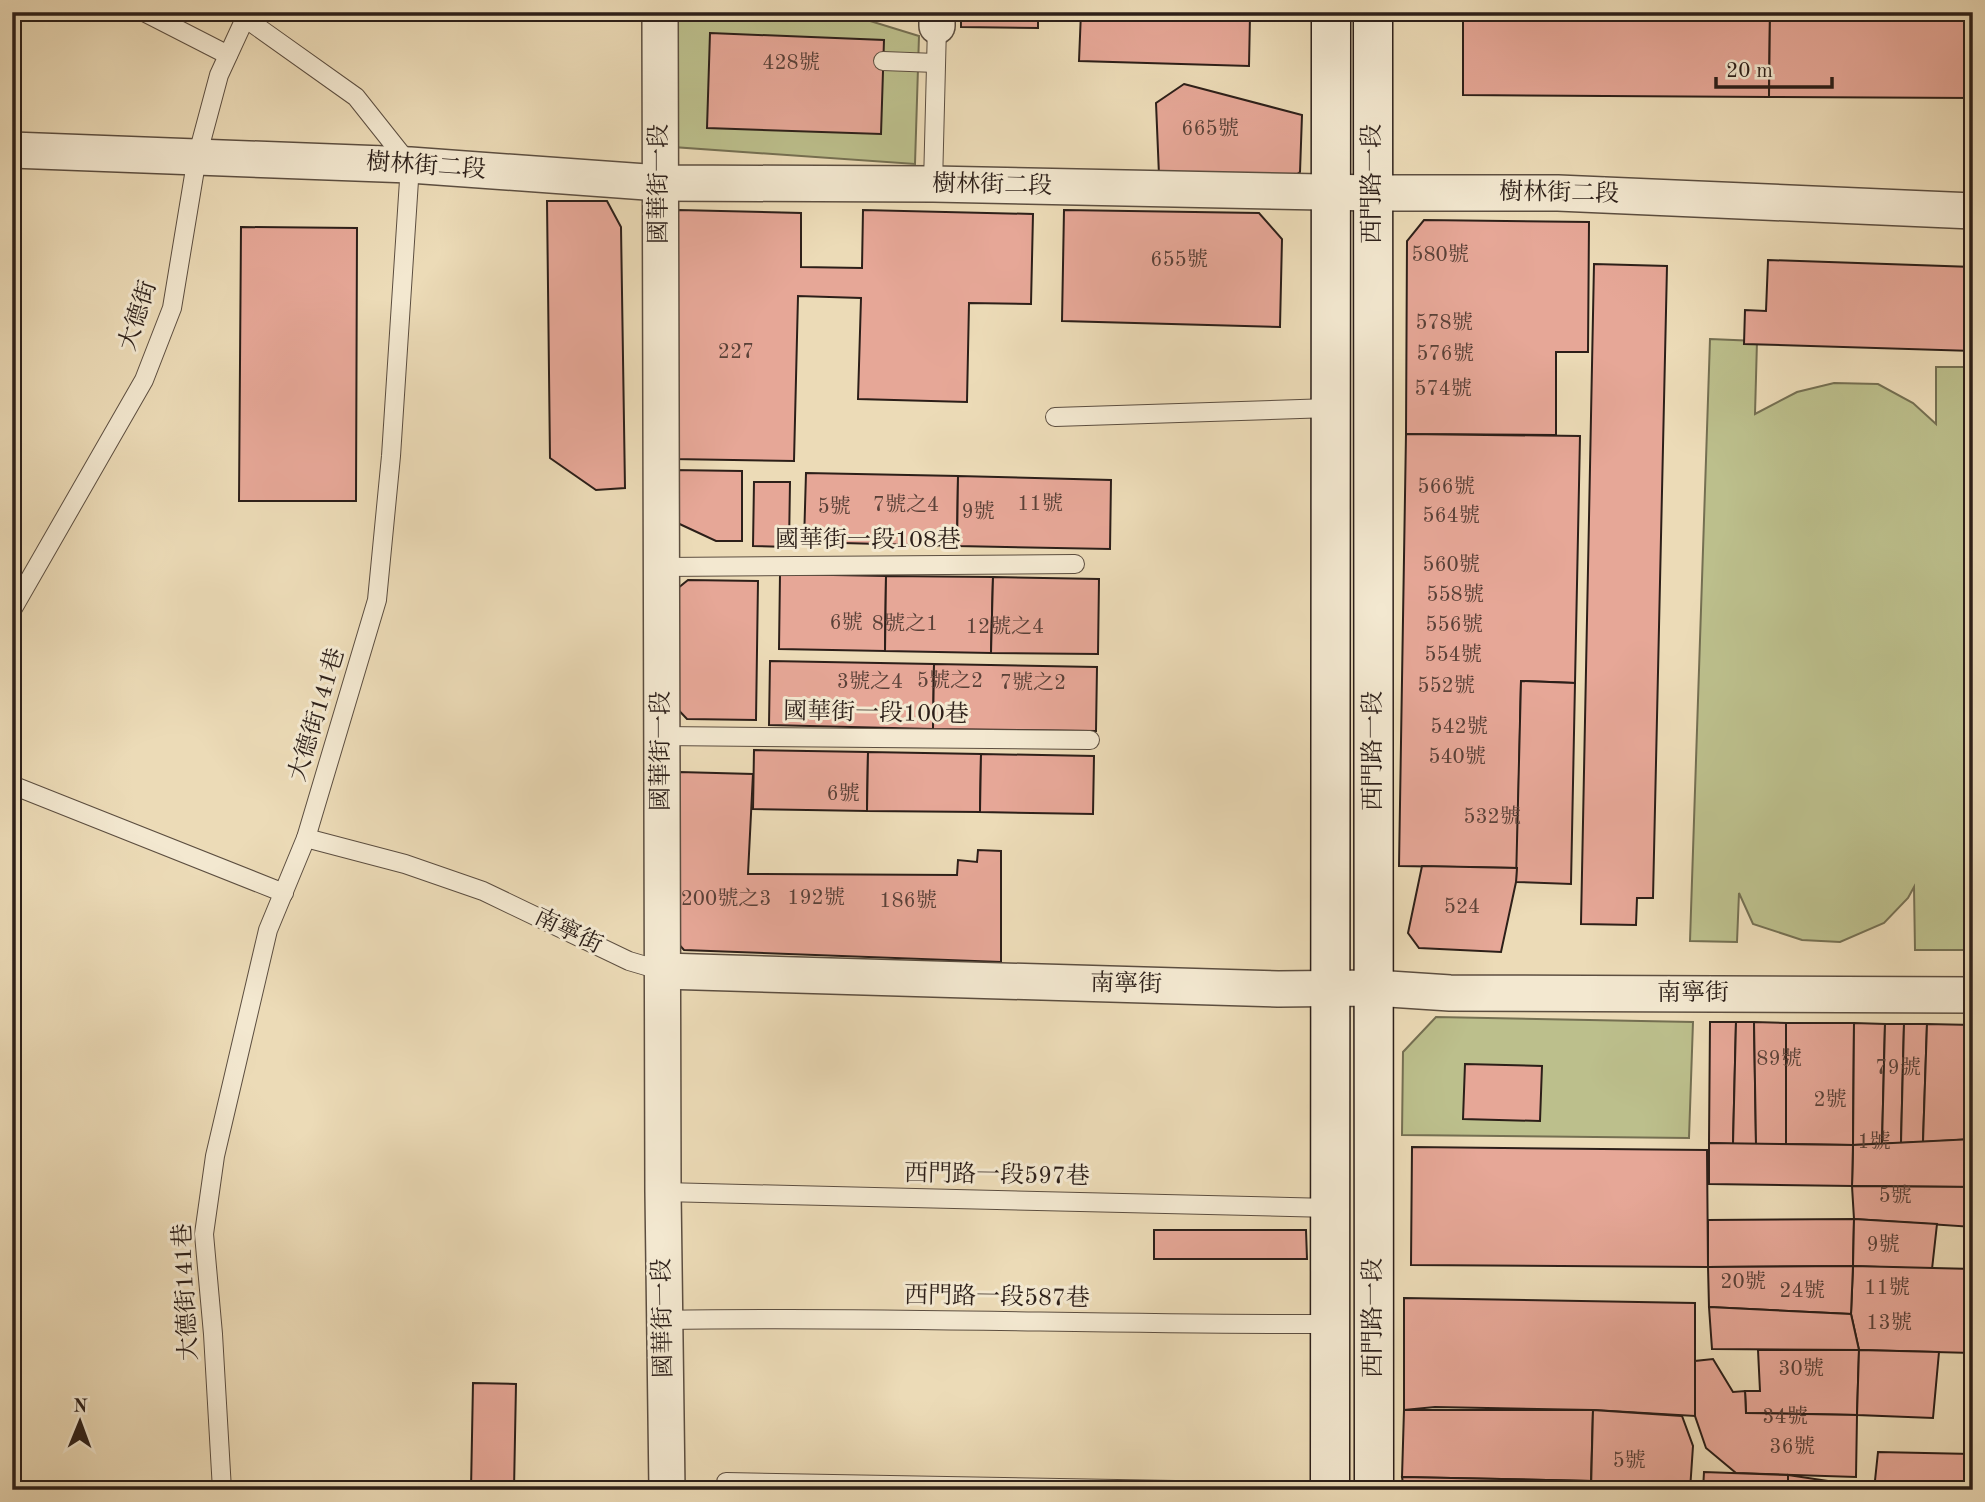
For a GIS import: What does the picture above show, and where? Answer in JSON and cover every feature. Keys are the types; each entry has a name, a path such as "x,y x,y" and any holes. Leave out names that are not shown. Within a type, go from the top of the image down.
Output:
{"street":[{"name":"國華街一段","path":"660,12 663,1192 667,1490"},
{"name":"西門路一段","path":"1330,1490 1331,12"},
{"name":"西門路一段","path":"1373,12 1374,1490"},
{"name":"樹林街二段","path":"12,150 410,165 660,183 1558,193 1973,211"},
{"name":"南寧街","path":"663,971 1153,986 1374,988 1450,993 1973,995"}],"lane":[{"path":"145,12 228,55"},
{"path":"246,15 356,97 410,165"},
{"name":"大德街","path":"12,610 144,380 172,309 197,157 219,75 246,15"},
{"path":"933,184 937,19"},
{"path":"883,61 936,63"},
{"name":"大德街141巷","path":"222,1490 204,1234 215,1156 268,930 306,838 377,600 391,456 410,165"},
{"path":"1055,417 1330,408"},
{"name":"國華街一段108巷","path":"662,566 1075,564"},
{"name":"國華街一段100巷","path":"662,736 1090,740"},
{"path":"12,785 284,893"},
{"name":"南寧街","path":"306,838 405,864 483,891 629,961 663,971"},
{"name":"西門路一段597巷","path":"663,1192 1330,1208"},
{"name":"西門路一段587巷","path":"664,1320 1330,1324"},
{"path":"726,1482 1175,1490"}],"green space":[{"path":"677,12 841,12 919,36 915,164 673,147"},
{"path":"1710,339 1757,341 1755,414 1797,392 1834,383 1878,384 1913,403 1936,424 1936,367 1973,367 1973,950 1915,950 1914,887 1908,898 1884,923 1840,942 1802,940 1753,924 1739,893 1737,942 1690,941"},
{"path":"1436,1017 1693,1022 1689,1138 1402,1135 1403,1052"}],"building":[{"path":"961,12 1038,12 1038,28 961,27"},
{"path":"1081,12 1250,16 1249,66 1079,61"},
{"path":"1463,12 1770,12 1769,97 1463,95"},
{"path":"1770,12 1973,12 1973,98 1769,97"},
{"path":"710,33 884,40 881,134 707,128"},
{"path":"1184,84 1302,115 1300,172 1285,183 1159,175 1156,103"},
{"path":"547,201 607,201 621,227 625,488 596,490 550,458"},
{"path":"678,210 801,213 801,267 862,268 863,210 1033,214 1031,304 969,303 967,402 858,399 861,298 798,296 794,461 672,459"},
{"path":"1064,210 1259,213 1282,239 1280,327 1062,321"},
{"path":"1424,220 1589,222 1588,352 1556,352 1556,435 1406,434 1407,241"},
{"path":"241,227 357,228 356,501 239,501"},
{"path":"1768,260 1973,267 1973,351 1744,344 1745,310 1766,311"},
{"path":"1594,264 1667,266 1653,898 1637,898 1636,925 1581,924"},
{"path":"1406,434 1580,436 1575,683 1521,681 1517,868 1399,866"},
{"path":"672,470 742,471 742,541 716,541 671,520"},
{"path":"806,473 958,476 957,546 804,542"},
{"path":"958,476 1111,480 1110,549 957,546"},
{"path":"754,482 790,482 789,547 753,546"},
{"path":"780,574 886,576 885,651 779,649"},
{"path":"886,576 993,577 991,653 885,651"},
{"path":"993,577 1099,579 1098,654 991,653"},
{"path":"688,580 758,581 756,720 687,719 669,700 667,597"},
{"path":"770,661 934,664 933,729 769,725"},
{"path":"934,664 1097,667 1096,731 933,729"},
{"path":"1521,681 1575,683 1571,884 1516,882"},
{"path":"754,750 868,752 867,811 753,809"},
{"path":"868,752 981,754 980,812 867,811"},
{"path":"981,754 1094,756 1093,814 980,812"},
{"path":"679,772 753,774 748,874 957,875 958,860 977,862 978,850 1001,851 1001,962 684,950 664,928"},
{"path":"1422,866 1517,868 1501,952 1419,948 1408,933"},
{"path":"1710,1022 1736,1022 1733,1144 1709,1143"},
{"path":"1736,1022 1754,1022 1756,1144 1733,1144"},
{"path":"1754,1022 1786,1023 1786,1144 1756,1144"},
{"path":"1786,1023 1854,1023 1853,1145 1786,1144"},
{"path":"1854,1023 1885,1024 1882,1144 1853,1145"},
{"path":"1885,1024 1904,1024 1901,1143 1882,1144"},
{"path":"1904,1024 1927,1024 1923,1142 1901,1143"},
{"path":"1927,1024 1973,1025 1973,1139 1923,1142"},
{"path":"1465,1064 1542,1066 1540,1121 1463,1119"},
{"path":"1973,1139 1973,1187 1852,1186 1853,1145"},
{"path":"1709,1143 1853,1145 1852,1186 1709,1184"},
{"path":"1412,1147 1707,1150 1708,1267 1411,1265"},
{"path":"1852,1186 1973,1187 1973,1227 1854,1219"},
{"path":"1854,1219 1853,1266 1708,1267 1708,1220"},
{"path":"1854,1219 1937,1224 1932,1269 1853,1266"},
{"path":"1154,1230 1306,1230 1307,1259 1154,1259"},
{"path":"1853,1266 1973,1269 1972,1353 1859,1350 1851,1314"},
{"path":"1853,1266 1851,1314 1709,1307 1708,1267"},
{"path":"1404,1298 1695,1303 1695,1416 1593,1410 1435,1407 1404,1410"},
{"path":"1709,1307 1851,1314 1859,1350 1712,1349"},
{"path":"1758,1350 1859,1350 1857,1415 1746,1413 1745,1391 1760,1391"},
{"path":"1859,1350 1939,1352 1933,1418 1857,1415"},
{"path":"1713,1359 1733,1392 1745,1391 1746,1413 1857,1415 1856,1477 1736,1473 1706,1448 1695,1416 1695,1361"},
{"path":"473,1383 516,1384 514,1490 471,1490"},
{"path":"1404,1410 1593,1410 1591,1481 1402,1477"},
{"path":"1593,1410 1682,1416 1693,1446 1690,1490 1591,1490"},
{"path":"1878,1452 1972,1454 1972,1490 1874,1490"},
{"path":"1704,1472 1788,1475 1788,1490 1703,1490"},
{"path":"1788,1475 1875,1488 1788,1490"},
{"path":"1402,1477 1591,1481 1591,1490 1404,1490"}]}
